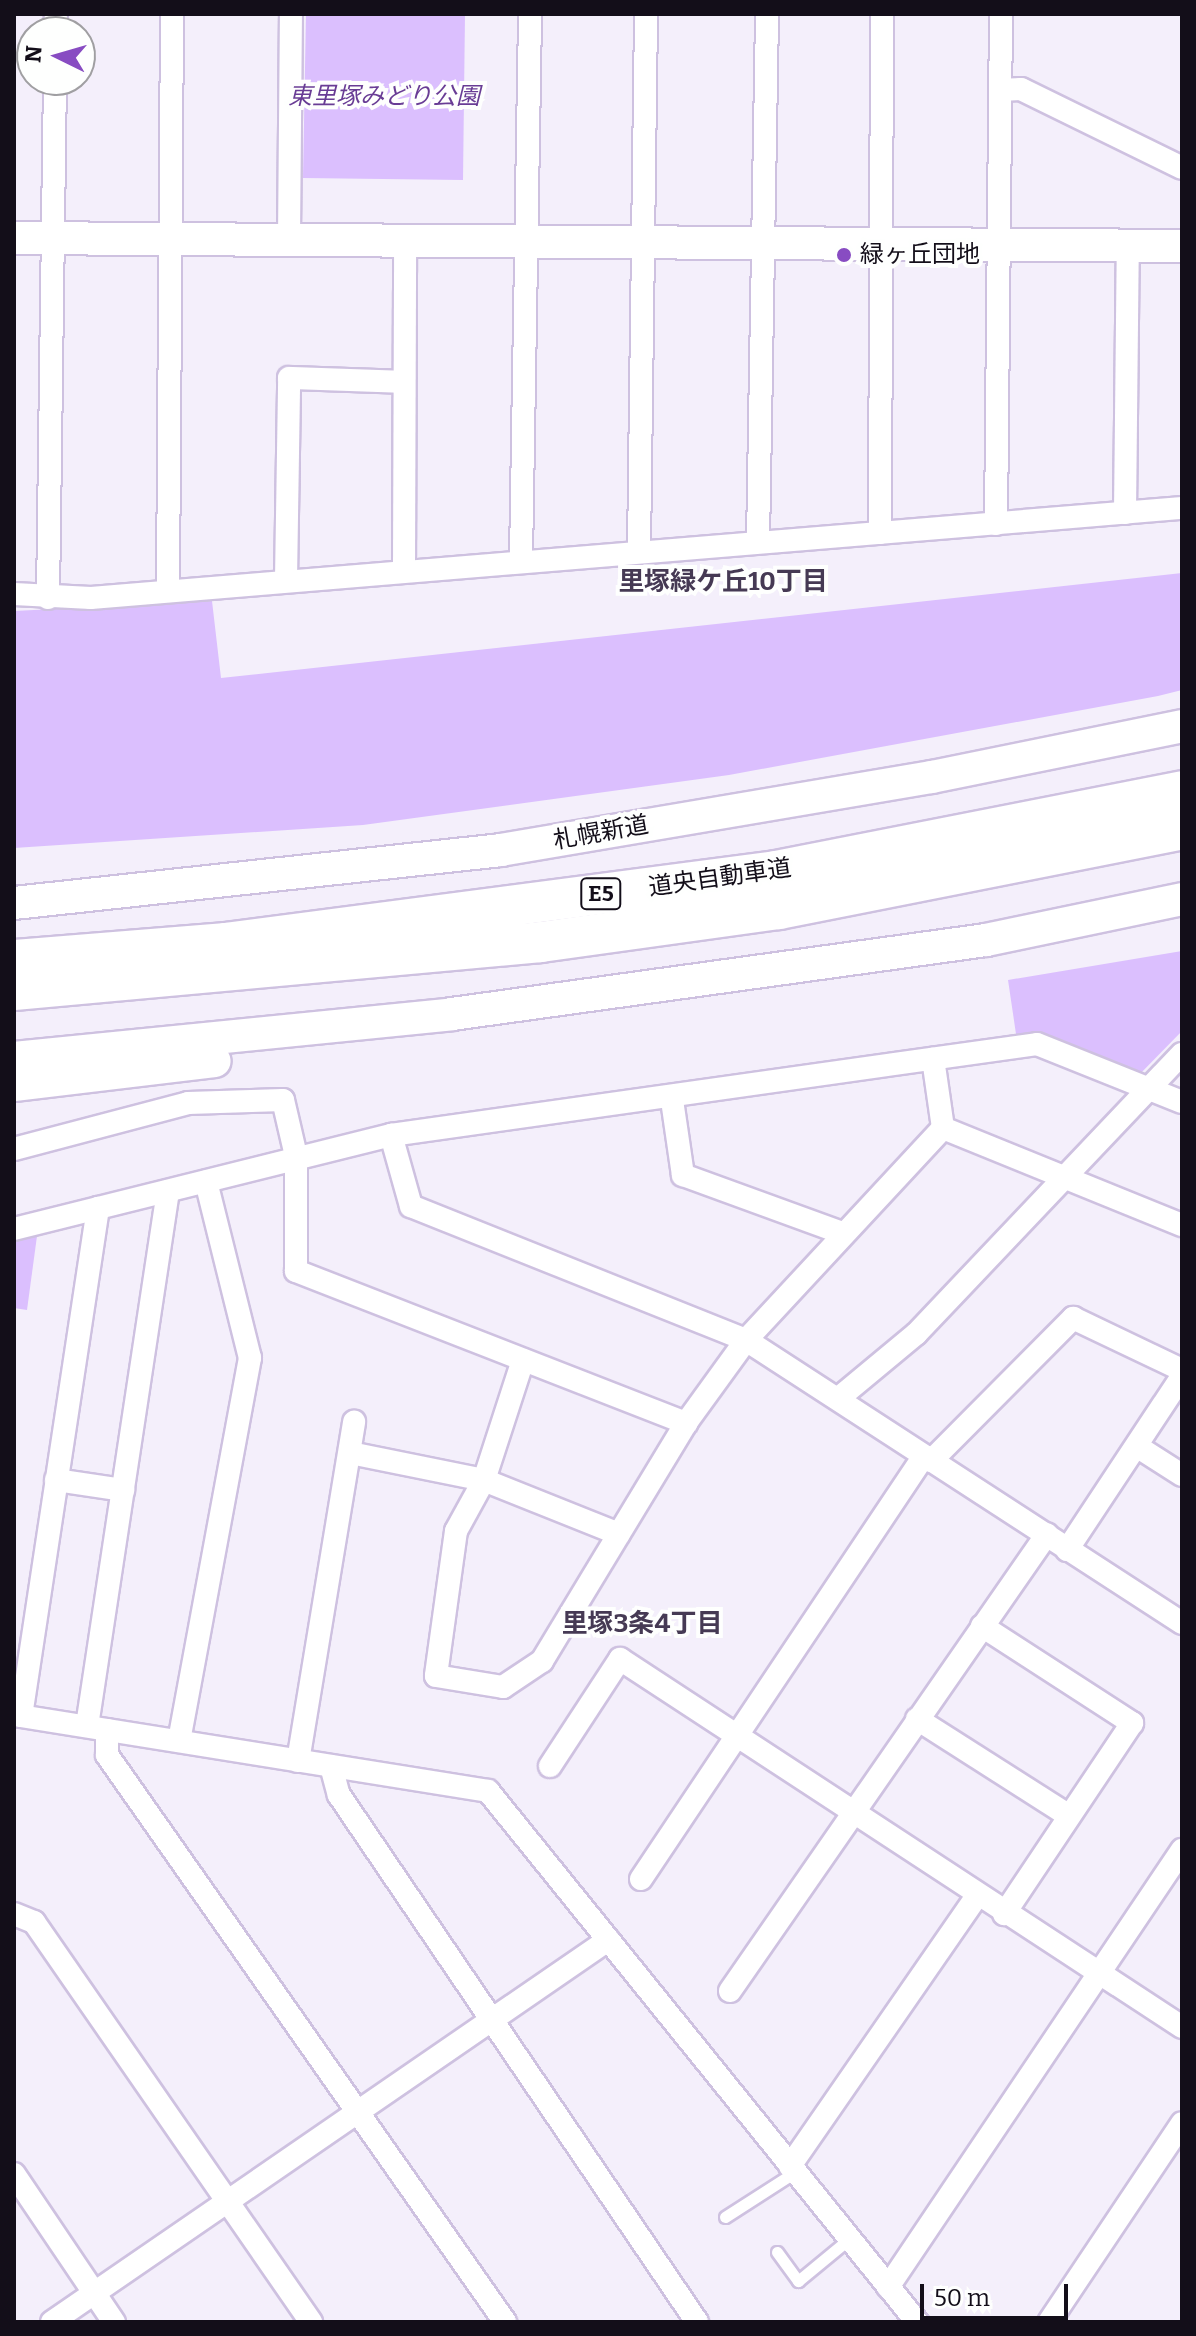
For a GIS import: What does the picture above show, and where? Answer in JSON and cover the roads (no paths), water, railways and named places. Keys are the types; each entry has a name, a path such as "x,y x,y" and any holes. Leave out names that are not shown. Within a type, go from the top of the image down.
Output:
{"highway":[{"name":"道央自動車道","path":"14,960 225,943 776,871 1182,791"},
{"name":"道央自動車道","path":"14,990 556,940 779,909 1182,829"}],"street":[{"path":"168,587 172,14"},
{"path":"289,238 291,14"},
{"path":"521,559 529,241 530,14"},
{"path":"639,550 646,14"},
{"path":"758,542 769,243 767,14"},
{"path":"880,533 887,244 882,14"},
{"path":"996,524 1001,14"},
{"path":"1000,90 1021,89 1182,168"},
{"path":"48,598 55,96"},
{"path":"14,238 1182,246"},
{"path":"404,569 405,240"},
{"path":"1125,513 1128,246"},
{"path":"286,580 289,378 403,382"},
{"path":"14,594 48,598 1182,508"},
{"name":"札幌新道","path":"14,903 219,885 500,850 932,777 1182,726"},
{"path":"14,881 125,876 219,885"},
{"path":"14,1058 373,1024 986,940 1182,899"},
{"path":"14,1085 271,1053 373,1024"},
{"path":"14,1229 296,1156 391,1135 672,1100 1037,1044 1182,1102"},
{"path":"840,1397 916,1334 1058,1177 1182,1054"},
{"path":"933,1059 943,1128"},
{"path":"14,1149 188,1103 283,1100 296,1156 296,1271 686,1423"},
{"path":"672,1100 683,1175 842,1233"},
{"path":"943,1128 1182,1225"},
{"path":"523,1360 484,1480 456,1531 436,1676 503,1687 542,1661 686,1423 746,1340 842,1233 943,1128"},
{"path":"391,1135 411,1206 746,1340 840,1397 927,1458 1182,1623"},
{"path":"179,1741 250,1358 206,1181"},
{"path":"168,1191 123,1490 97,1728 107,1755 505,2322"},
{"path":"98,1208 17,1715 488,1791 917,2322"},
{"path":"641,1879 927,1458 1073,1318 1182,1373 1138,1447 1067,1550"},
{"path":"298,1761 354,1422"},
{"path":"1138,1447 1182,1475"},
{"path":"350,1453 484,1480 619,1534"},
{"path":"56,1480 123,1490"},
{"path":"730,1991 1047,1534"},
{"path":"982,1626 1132,1723 1004,1914"},
{"path":"550,1766 620,1659 739,1735 1004,1914 1182,2027"},
{"path":"917,1719 1069,1816"},
{"path":"331,1766 339,1795 697,2322"},
{"path":"888,2287 1182,1850"},
{"path":"792,2169 977,1896"},
{"path":"14,1914 34,1922 311,2322"},
{"path":"52,2322 230,2203 359,2110 493,2022 608,1940"},
{"path":"1049,2322 1182,2123"},
{"path":"14,2174 114,2322"}],"lane":[{"path":"725,2217 792,2169"},
{"path":"777,2252 798,2281 849,2239"}],"place":[{"name":"緑ヶ丘団地","path":"844,255"}],"district":[{"name":"里塚緑ケ丘10丁目","path":"723,582"},
{"name":"里塚3条4丁目","path":"642,1624"}],"park label":[{"name":"東里塚みどり公園","path":"384,97"}]}
